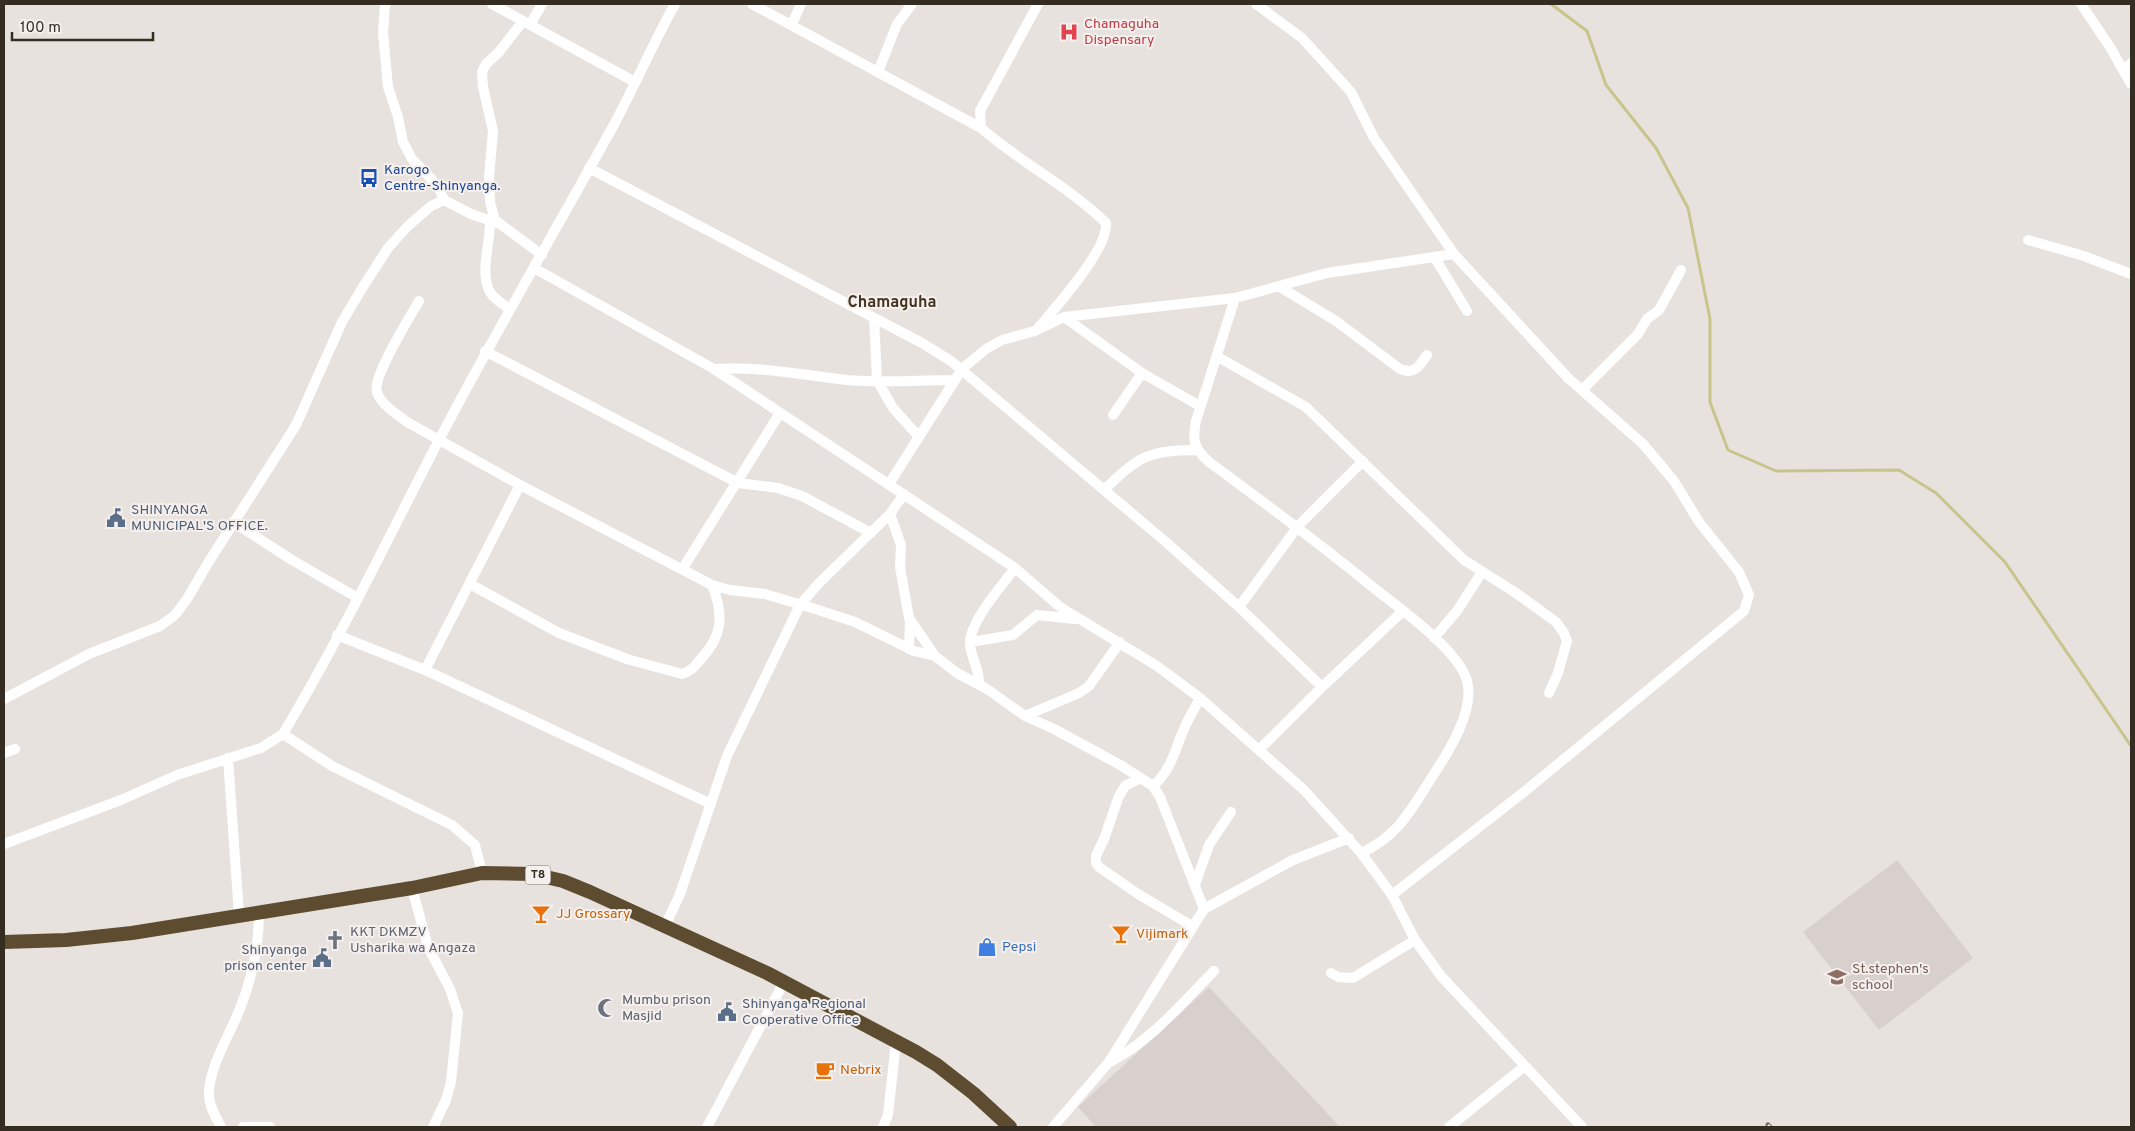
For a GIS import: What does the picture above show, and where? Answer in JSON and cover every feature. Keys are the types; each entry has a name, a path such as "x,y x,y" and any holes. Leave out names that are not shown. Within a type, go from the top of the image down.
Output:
{"highway":[{"name":"T8","path":"4,942 66,940 132,933 412,888 482,873 533,874 563,881 784,982 937,1065 972,1092 1010,1127"}],"street":[{"path":"385,4 383,33 388,87 398,117 403,142 412,159 438,186 444,200 513,231 542,255"},
{"path":"492,4 636,82"},
{"path":"500,224 492,215 490,202 489,177 494,138 482,74 486,64 527,23 542,4"},
{"path":"4,844 121,800 177,775 261,748 283,734 358,598 508,308 542,255 676,4"},
{"path":"752,4 981,128 998,143 1073,194 1106,223 1104,237 1073,288 1035,331"},
{"path":"792,24 801,4"},
{"path":"878,72 897,24 912,4"},
{"path":"981,128 980,111 1038,4"},
{"path":"1256,4 1302,38 1351,92 1374,138 1454,254 1568,378 1632,432 1674,481 1699,522 1739,572 1749,595 1744,611 1517,797 1392,896"},
{"path":"2081,4 2128,67 2131,84"},
{"path":"589,168 874,318 962,368 1239,607 1322,687"},
{"path":"4,699 89,654 160,626 175,615 187,599 233,522 296,425 342,322 382,257 408,226 431,206 444,200"},
{"path":"490,220 486,259 490,292 508,308"},
{"path":"2028,240 2084,256 2131,274"},
{"path":"890,484 962,368 986,349 1002,340 1035,331 1064,318 1235,298 1327,273 1454,254"},
{"path":"1435,258 1467,311"},
{"path":"534,268 714,369 1015,568 1060,607 1120,642 1200,698 1304,790 1349,838 1392,896 1415,940 1441,976 1582,1127"},
{"path":"1583,389 1638,334 1647,319 1659,310 1680,270"},
{"path":"1280,287 1336,321 1400,369 1409,372 1416,369 1426,355"},
{"path":"1196,450 1195,429 1200,406 1218,357 1235,298"},
{"path":"419,301 390,353 379,378 377,392 393,411 439,440 520,485 683,568 712,585 730,590 765,594 855,622 910,649 935,656"},
{"path":"874,318 877,380 893,408 919,437"},
{"path":"1064,318 1142,373 1200,406"},
{"path":"485,351 738,483 778,488 802,496 871,533"},
{"path":"1218,357 1306,408 1464,560 1556,622 1567,641 1549,692"},
{"path":"714,369 745,367 848,380 894,382 954,380"},
{"path":"1113,415 1142,373"},
{"path":"683,568 738,483 780,412"},
{"path":"1104,490 1133,464 1145,456 1171,450 1196,450 1209,462 1298,526 1403,611 1450,654 1467,680 1468,706 1442,763 1405,821 1376,846 1361,852"},
{"path":"1239,607 1298,526 1363,461"},
{"path":"425,670 520,485"},
{"path":"665,926 680,894 734,740 800,605 818,583 890,514 904,494"},
{"path":"890,514 901,545 900,567 910,622 910,649"},
{"path":"233,522 292,560 358,598"},
{"path":"979,684 978,666 970,642 971,630 1015,568"},
{"path":"1434,638 1457,611 1482,572"},
{"path":"470,584 560,633 627,658 682,674 690,671 705,655 717,637 719,610 712,585"},
{"path":"1259,750 1322,687 1403,611"},
{"path":"970,642 1013,635 1037,615 1081,620"},
{"path":"910,622 935,656 957,673 979,684 1025,716 1054,728 1153,786 1160,797 1196,882 1204,909"},
{"path":"337,635 425,670 711,804"},
{"path":"1025,716 1078,693 1089,686 1120,642"},
{"path":"1153,786 1162,779 1172,763 1184,727 1200,698"},
{"path":"283,734 332,766 452,825 475,845 482,873"},
{"path":"4,753 15,749"},
{"path":"228,758 239,915"},
{"path":"1141,778 1125,786 1119,796 1107,832 1096,856 1096,863 1138,894 1192,926"},
{"path":"1196,882 1209,845 1231,812"},
{"path":"1053,1127 1109,1062 1163,979 1192,926 1204,909 1294,860 1349,838"},
{"path":"412,888 428,947 450,989 458,1013 451,1082 446,1100 433,1127"},
{"path":"221,1127 213,1111 209,1093 223,1044 242,1005 256,960 259,938 259,912"},
{"path":"1330,973 1338,978 1353,978 1415,940"},
{"path":"1109,1062 1129,1052 1157,1028 1214,972"},
{"path":"707,1127 784,982"},
{"path":"883,1127 888,1114 896,1042"},
{"path":"1449,1127 1525,1066"},
{"path":"243,1127 270,1127"}],"shaded area":[{"path":"1897,860 1973,958 1879,1030 1803,932"},
{"path":"1209,987 1340,1127 1096,1127 1078,1107"}],"waterway":[{"path":"1551,4 1587,31 1606,85 1656,148 1688,208 1710,319 1710,402 1728,450 1776,471 1899,470 1936,493 2005,562 2131,746"}],"place":[{"name":"Chamaguha Dispensary","path":"1069,32"},
{"name":"Karogo Centre-Shinyanga.","path":"369,178"},
{"name":"SHINYANGA MUNICIPAL'S OFFICE.","path":"116,518"},
{"name":"JJ Grossary","path":"541,914"},
{"name":"Vijimark","path":"1121,934"},
{"name":"KKT DKMZV Usharika wa Angaza","path":"335,940"},
{"name":"Pepsi","path":"987,947"},
{"name":"Shinyanga prison center","path":"322,958"},
{"name":"St.stephen's school","path":"1837,977"},
{"name":"Mumbu prison Masjid","path":"607,1008"},
{"name":"Shinyanga Regional Cooperative Office","path":"727,1012"},
{"name":"Nebrix","path":"825,1070"}],"district":[{"name":"Chamaguha","path":"892,303"}]}
